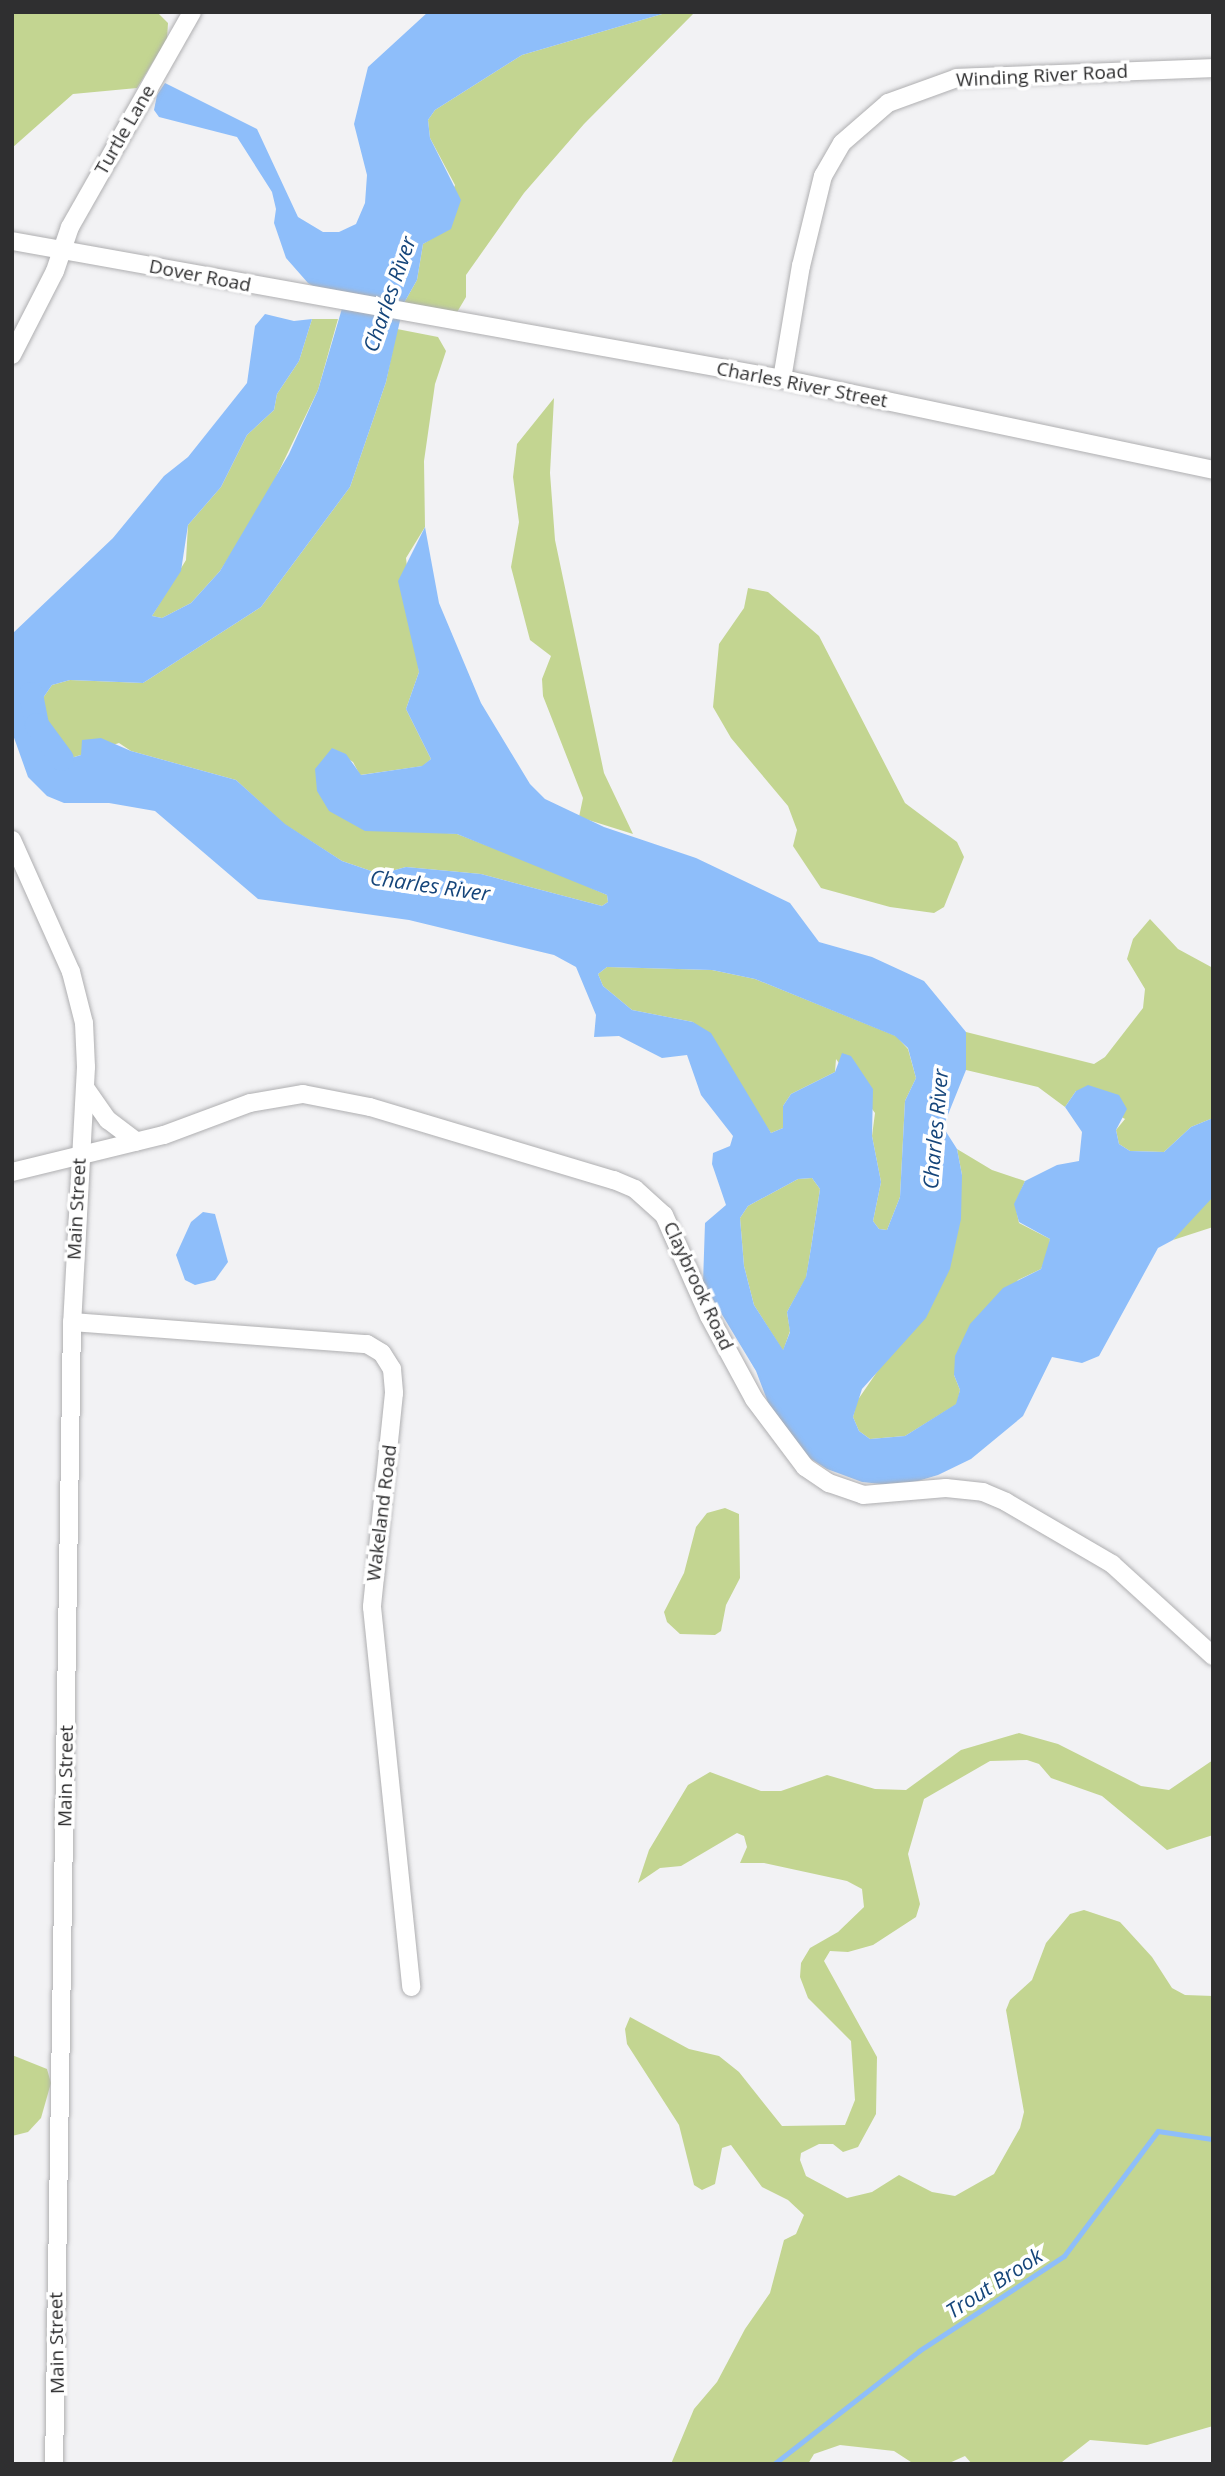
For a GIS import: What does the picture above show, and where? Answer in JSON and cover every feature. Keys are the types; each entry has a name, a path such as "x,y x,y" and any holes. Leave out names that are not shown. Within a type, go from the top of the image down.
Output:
{"street":[{"name":"Turtle Lane","path":"62,250 70,227 192,12"},
{"name":"Winding River Road","path":"782,379 801,266 823,176 842,143 888,103 957,78 1213,68"},
{"name":"Dover Road","path":"12,241 389,310"},
{"path":"12,355 62,250"},
{"name":"Charles River Street","path":"389,310 782,379 1213,470"},
{"name":"Main Street","path":"12,840 79,997 86,1088 79,1157 72,1322 54,2464"},
{"path":"86,1088 108,1120 137,1142"},
{"name":"Claybrook Road","path":"12,1172 137,1142 250,1103 303,1094 420,1121 635,1189 652,1202 677,1235 709,1316 754,1398 805,1467 829,1483 863,1495 946,1488 983,1492 1006,1502 1112,1564 1213,1656"},
{"name":"Wakeland Road","path":"72,1322 367,1345 382,1353 392,1369 393,1405 372,1607 411,1987"}],"green space":[{"path":"12,12 157,12 168,23 167,39 137,88 73,94 12,148"},
{"path":"669,12 695,12 584,124 524,193 466,275 466,297 456,314 404,303 417,280 423,244 436,236 455,185 430,138 428,120 435,110 522,55"},
{"path":"312,319 338,319 318,390 263,504 220,571 191,603 162,618 152,616 186,560 188,525 221,487 247,435 274,410 277,394 299,361"},
{"path":"397,329 438,337 446,351 435,384 424,461 425,527 406,558 419,672 406,709 431,759 423,766 360,775 353,762 332,748 416,830 457,834 550,870 607,895 608,902 602,906 481,874 406,867 380,874 342,861 284,824 236,780 131,751 119,743 71,758 37,731 43,698 52,685 70,680 143,683 261,607 350,487 386,382"},
{"path":"554,398 550,473 555,540 604,773 633,834 579,817 583,798 543,696 542,679 551,656 530,640 511,567 519,522 513,477 517,444"},
{"path":"748,588 768,592 819,636 905,803 957,842 964,857 944,907 934,913 890,907 821,888 793,846 797,830 788,806 731,738 713,707 719,644 744,608"},
{"path":"1150,919 1178,949 1213,968 1213,1118 1191,1127 1164,1152 1130,1151 1119,1144 1116,1130 1125,1119 1076,1091 1065,1107 1038,1087 966,1070 966,1032 1094,1064 1105,1057 1143,1008 1145,989 1127,959 1133,939"},
{"path":"607,967 712,970 755,979 896,1036 908,1049 916,1078 905,1101 900,1197 887,1230 879,1229 873,1221 881,1182 872,1136 875,1113 836,1059 835,1072 791,1094 783,1106 783,1128 771,1133 693,1022 632,1010 603,986 598,974"},
{"path":"957,1149 992,1170 1025,1181 1015,1204 1019,1223 1050,1239 1048,1253 1041,1269 1018,1280 954,1375 960,1390 957,1404 905,1436 870,1439 859,1431 853,1417 857,1401 888,1356 962,1175"},
{"path":"812,1178 820,1189 806,1278 787,1312 790,1331 783,1351 754,1305 744,1266 740,1218 748,1206 798,1179"},
{"path":"1213,1197 1213,1227 1173,1240 1201,1205"},
{"path":"725,1508 739,1514 740,1578 726,1605 721,1631 715,1635 680,1634 667,1622 664,1612 684,1573 696,1527 707,1513"},
{"path":"1019,1733 1058,1744 1141,1786 1169,1790 1213,1760 1213,1835 1167,1850 1102,1796 1051,1778 1039,1764 1027,1760 990,1761 924,1799 908,1854 920,1904 916,1917 873,1945 848,1952 830,1951 824,1961 877,2057 876,2114 858,2147 843,2152 833,2144 819,2144 801,2153 800,2160 806,2176 847,2198 872,2192 899,2175 932,2192 955,2196 994,2174 1020,2128 1024,2112 1006,2010 1010,2000 1032,1980 1046,1943 1070,1914 1084,1910 1120,1922 1152,1957 1172,1988 1185,1995 1213,1996 1213,2426 1147,2445 1090,2440 1062,2462 972,2464 965,2456 947,2464 914,2464 894,2451 840,2445 814,2454 808,2464 671,2464 694,2409 717,2382 745,2329 770,2293 784,2240 796,2234 804,2215 788,2200 762,2187 731,2145 722,2148 715,2184 702,2190 694,2185 679,2125 627,2044 625,2029 630,2017 689,2049 719,2056 739,2072 782,2126 845,2125 855,2100 851,2041 808,1998 800,1977 801,1963 810,1948 838,1932 864,1907 862,1889 847,1881 764,1863 740,1863 747,1847 744,1836 737,1833 681,1866 660,1868 638,1883 649,1850 688,1785 710,1772 761,1791 781,1791 827,1775 875,1789 906,1790 961,1750"},
{"path":"12,2055 47,2069 51,2083 41,2118 28,2132 12,2136"}],"water":[{"path":"428,12 669,12 522,55 435,110 428,120 430,138 461,200 451,229 423,244 417,280 404,303 386,382 350,487 261,607 143,683 70,680 52,685 43,698 37,731 71,758 81,755 82,740 101,738 131,751 236,780 285,824 342,861 380,874 406,867 481,874 602,906 608,902 607,895 457,834 365,831 329,811 317,791 315,769 332,748 346,754 361,775 422,766 431,759 406,709 419,672 398,581 425,527 439,603 481,703 530,784 545,799 604,827 696,858 790,903 819,942 872,957 924,981 966,1032 966,1070 943,1127 957,1149 962,1175 961,1219 950,1269 926,1318 862,1389 853,1417 859,1431 870,1439 905,1436 956,1404 960,1390 954,1375 955,1356 970,1324 1003,1288 1041,1269 1050,1239 1019,1222 1014,1204 1025,1181 1057,1165 1079,1161 1082,1132 1065,1107 1076,1091 1088,1085 1119,1095 1127,1109 1116,1130 1119,1144 1130,1151 1164,1152 1191,1127 1213,1118 1213,1197 1173,1240 1158,1248 1099,1356 1082,1363 1052,1357 1023,1416 971,1459 938,1475 901,1486 862,1482 827,1469 794,1448 774,1418 756,1371 703,1283 705,1223 726,1205 712,1164 713,1153 730,1146 733,1136 701,1095 687,1055 662,1058 619,1036 594,1037 596,1015 576,967 554,955 409,920 258,899 155,811 109,803 64,803 47,796 28,777 12,732 12,634 113,538 164,476 188,457 247,383 255,326 265,314 294,321 312,319 299,361 277,394 274,410 247,435 221,487 188,525 181,571 152,616 162,618 191,603 220,571 289,454 318,390 343,305 308,283 286,258 274,223 276,209 272,192 237,137 159,117 154,110 157,95 165,83 257,129 298,217 323,232 339,232 356,224 365,203 367,175 354,124 368,67","holes":["607,967 712,970 755,979 895,1036 908,1048 916,1078 905,1101 900,1197 887,1230 879,1229 873,1221 881,1182 872,1136 873,1089 851,1056 842,1053 835,1072 791,1094 783,1106 783,1128 771,1133 711,1033 693,1022 632,1010 603,986 598,974","812,1178 820,1189 811,1248 806,1277 787,1312 790,1332 783,1350 754,1305 744,1266 740,1218 748,1206 798,1179"]},
{"path":"203,1212 215,1214 228,1262 215,1280 195,1285 185,1280 176,1255 191,1222"}],"waterway":[{"name":"Charles River","path":"31,694 37,725 62,759"},
{"name":"Trout Brook","path":"774,2464 919,2351 1064,2256 1158,2131 1213,2139"}]}
